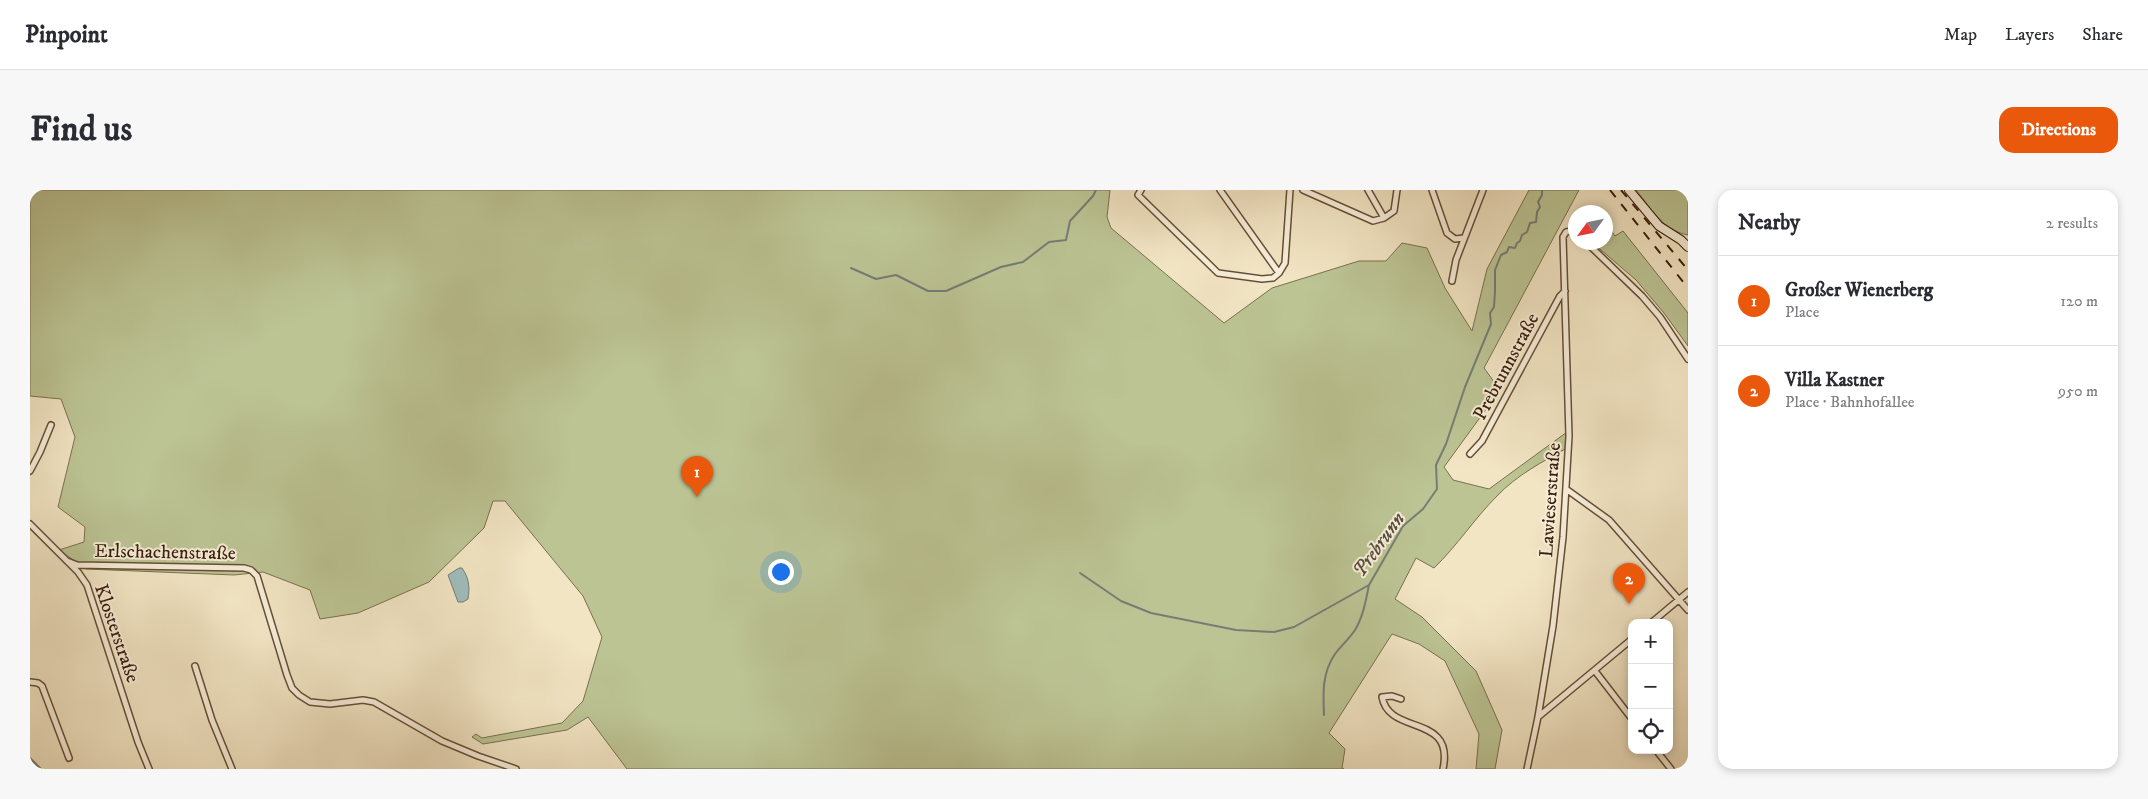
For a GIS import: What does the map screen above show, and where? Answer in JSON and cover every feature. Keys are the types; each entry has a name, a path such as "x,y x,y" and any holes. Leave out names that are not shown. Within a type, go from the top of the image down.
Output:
{"street":[{"path":"1141,190 1138,195 1218,273 1262,279 1273,278 1279,273 1285,263 1290,190"},
{"path":"1220,190 1279,273"},
{"path":"1303,190 1373,221 1384,218 1394,211 1397,190"},
{"path":"1368,190 1384,218"},
{"path":"1432,190 1447,233 1456,239 1464,238"},
{"path":"1452,281 1464,238 1483,190"},
{"path":"1629,190 1659,226 1681,240 1688,247"},
{"name":"Lawieserstraße","path":"1527,769 1538,717 1553,626 1563,537 1570,436 1562,242 1566,232 1568,232"},
{"path":"1594,250 1642,296 1660,317 1688,359"},
{"name":"Prebrunnstraße","path":"1470,454 1482,441 1560,296 1565,291"},
{"path":"30,472 51,425"},
{"path":"1566,489 1609,520 1688,610"},
{"name":"Klosterstraße","path":"30,524 87,585 138,742 149,769"},
{"name":"Erlschachenstraße","path":"67,562 77,565 244,568 251,570 257,576 265,598 292,688 299,696 310,702 330,704 364,700 374,702 442,741 516,769"},
{"path":"1656,619 1688,592"},
{"path":"1538,717 1628,642"},
{"path":"195,666 212,720 232,769"},
{"path":"1594,671 1628,713"},
{"path":"30,682 38,683 42,686 69,758"},
{"path":"1401,699 1392,696 1382,697 1384,706 1389,713 1431,730 1441,742 1446,757 1443,769"},
{"path":"1659,754 1671,769"}],"green space":[{"path":"30,190 1110,190 1107,217 1111,228 1224,323 1272,288 1359,261 1386,261 1402,243 1427,248 1445,288 1472,331 1487,269 1529,190 1579,190 1571,205 1568,205 1568,211 1484,368 1500,390 1444,467 1453,480 1489,489 1567,432 1567,448 1530,469 1505,488 1434,568 1416,558 1395,599 1422,617 1476,671 1502,730 1495,769 1476,769 1479,734 1445,661 1419,644 1392,634 1329,733 1345,749 1342,768 1344,769 627,769 588,717 567,730 483,744 472,737 476,734 482,738 562,723 583,701 602,637 583,596 505,501 493,501 484,528 429,582 358,613 320,619 310,590 263,572 234,575 86,569 59,550 84,542 85,527 58,507 75,437 61,399 30,396"},
{"path":"1636,190 1688,190 1688,235 1671,229 1664,224"},
{"path":"1623,231 1688,313 1688,346 1664,313 1636,280 1601,250 1613,250 1613,233 1615,236"}],"water":[{"path":"462,568 468,579 469,587 468,599 463,602 458,602 448,575"}],"waterway":[{"path":"851,268 876,279 896,275 928,291 946,291 1001,267 1023,262 1049,242 1066,240 1070,221 1093,196 1096,190"},
{"name":"Prebrunn","path":"1080,573 1121,601 1151,613 1236,630 1274,632 1294,627 1369,585 1403,526 1423,509 1437,489 1436,465 1446,444 1465,387 1491,324 1490,313 1494,307 1495,270 1501,255 1507,252 1509,247 1515,248 1522,235 1527,232 1530,223 1536,222 1537,212 1540,207 1538,202 1542,195 1542,190"},
{"path":"1324,715 1324,691 1328,668 1335,654 1358,625 1369,585"},
{"path":"30,758 41,769"}],"railway":[{"path":"1610,190 1688,288"},
{"path":"1621,190 1688,270"}],"place":[{"name":"Großer Wienerberg","path":"697,497"},
{"name":"Villa Kastner","path":"1629,604"}]}
